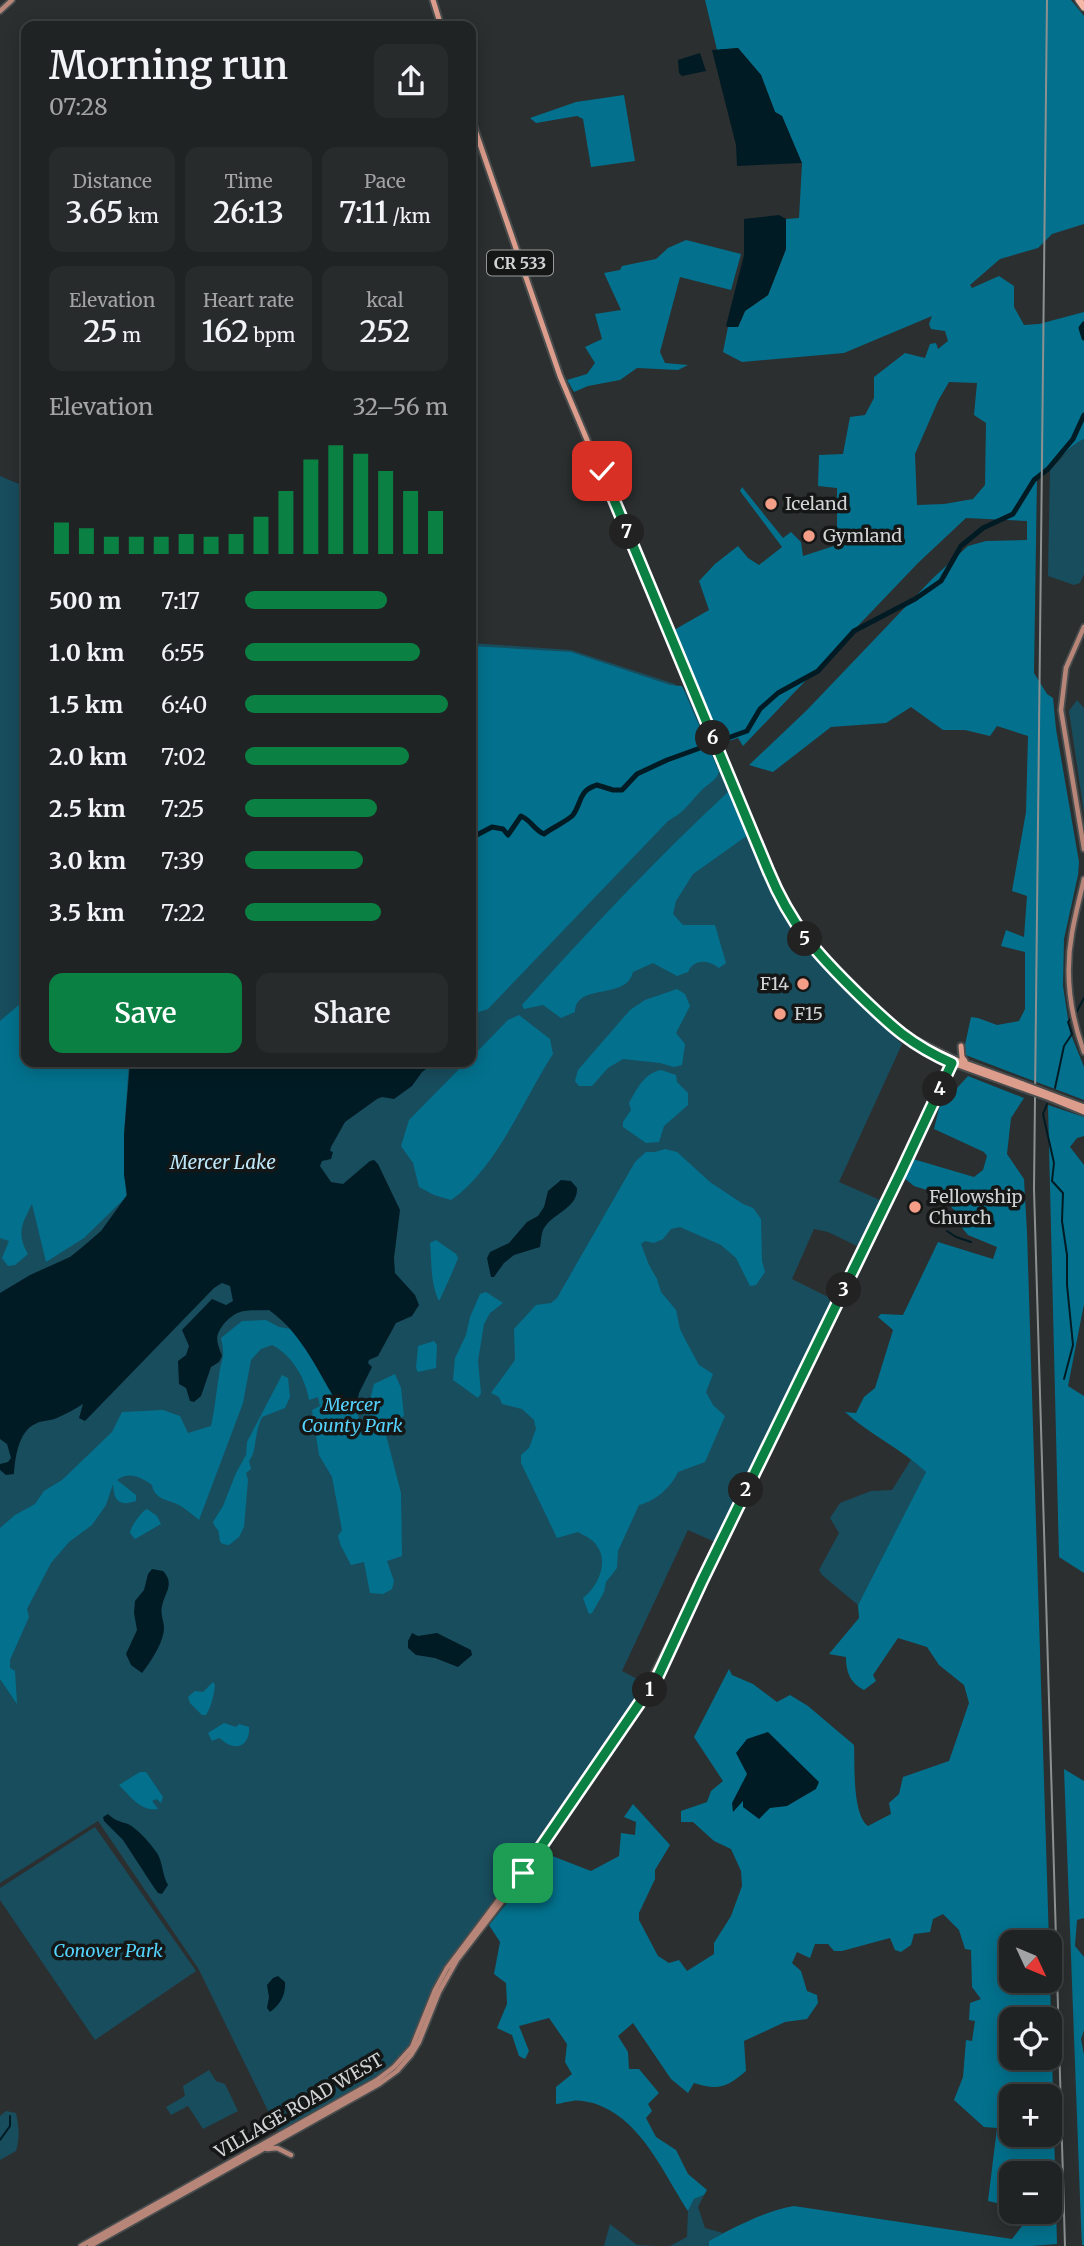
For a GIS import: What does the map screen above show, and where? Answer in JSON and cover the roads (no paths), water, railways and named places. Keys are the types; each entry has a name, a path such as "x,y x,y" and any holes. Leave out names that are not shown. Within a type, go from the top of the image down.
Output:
{"highway":[{"path":"1079,0 1084,7"}],"main road":[{"path":"0,11 12,0"},
{"path":"433,0 439,21"},
{"name":"CR 533","path":"476,132 560,376 777,891 792,919 822,959 907,1040 953,1061 1084,1108"},
{"path":"1084,628 1066,668 1061,710 1084,849"},
{"path":"1084,879 1072,933 1069,972 1072,1010 1084,1052"},
{"path":"961,1046 962,1058 967,1064"},
{"name":"CR 533","path":"953,1061 1022,1086"},
{"name":"VILLAGE ROAD WEST","path":"90,2246 379,2084 407,2061 419,2042 451,1970 519,1879 653,1686 953,1061"},
{"name":"VILLAGE ROAD WEST","path":"81,2246 385,2076 403,2059 415,2040 447,1968 518,1874 642,1695 702,1581"},
{"path":"201,2184 212,2181 268,2149 277,2148 291,2155"}],"water":[{"path":"738,48 761,75 775,112 782,116 802,163 737,166 736,145 712,50"},
{"path":"700,53 706,71 682,76 679,73 678,60"},
{"path":"779,215 786,219 786,249 768,295 745,311 738,327 728,327 726,326 744,255 744,219"},
{"name":"Mercer Lake","path":"130,1067 429,1067 412,1086 394,1099 377,1099 345,1122 331,1147 331,1159 322,1161 320,1166 331,1182 343,1184 370,1161 374,1160 378,1164 400,1210 394,1258 395,1273 415,1295 419,1305 412,1316 396,1323 378,1356 369,1360 368,1363 372,1367 359,1393 356,1410 340,1407 301,1343 269,1310 249,1310 228,1319 218,1333 217,1340 222,1356 219,1362 211,1367 201,1396 194,1402 190,1401 186,1388 179,1384 178,1361 186,1355 189,1346 182,1330 212,1299 226,1305 233,1301 230,1286 222,1283 214,1288 85,1421 79,1418 83,1404 57,1418 29,1428 21,1439 14,1474 6,1475 0,1470 0,1464 11,1458 7,1444 0,1439 0,1293 30,1275 70,1257 101,1231 127,1195 124,1135"},
{"path":"561,1180 571,1181 577,1188 576,1195 569,1206 547,1224 542,1232 540,1247 514,1255 491,1277 487,1258 490,1252 509,1243 527,1222 538,1216 544,1207 548,1191"},
{"path":"152,1569 163,1571 169,1584 162,1609 162,1640 142,1673 131,1665 126,1654 137,1630 135,1601 144,1590"},
{"path":"412,1633 418,1636 437,1633 471,1650 472,1655 458,1667 435,1658 416,1655 408,1648"},
{"path":"768,1732 819,1782 816,1789 787,1806 770,1808 759,1819 743,1807 743,1801 733,1812 732,1803 747,1774 736,1753 747,1739"},
{"path":"108,1814 136,1829 157,1853 168,1885 162,1894 158,1893 123,1840 104,1821 103,1817"},
{"path":"278,1976 285,1982 284,1991 279,2003 270,2012 267,2008 267,1985"}],"waterway":[{"path":"1084,324 1081,328 1084,338"},
{"path":"476,835 492,827 503,829 508,835 521,816 544,834 573,815 584,793 591,787 597,785 622,790 637,774 667,760 747,731 760,709 778,693 818,671 854,631 915,599 941,581 961,546 983,528 1013,514 1034,480 1048,469 1073,439 1084,415"},
{"path":"1076,1013 1084,998"},
{"path":"1055,1088 1064,1046 1072,1034 1068,1022 1071,1018"},
{"path":"1047,1104 1043,1114 1054,1163 1052,1181 1063,1193 1062,1221 1073,1345 1064,1379"},
{"path":"947,1231 971,1242"},
{"path":"0,2140 10,2126 10,2116"}],"railway":[{"path":"1047,0 1034,1189 1065,2246"}],"place":[{"name":"Iceland","path":"771,504"},
{"name":"Gymland","path":"809,536"},
{"name":"F14","path":"803,984"},
{"name":"F15","path":"780,1014"},
{"name":"Fellowship Church","path":"915,1207"}],"park label":[{"name":"Mercer County Park","path":"352,1415"},
{"name":"Conover Park","path":"108,1951"}]}
